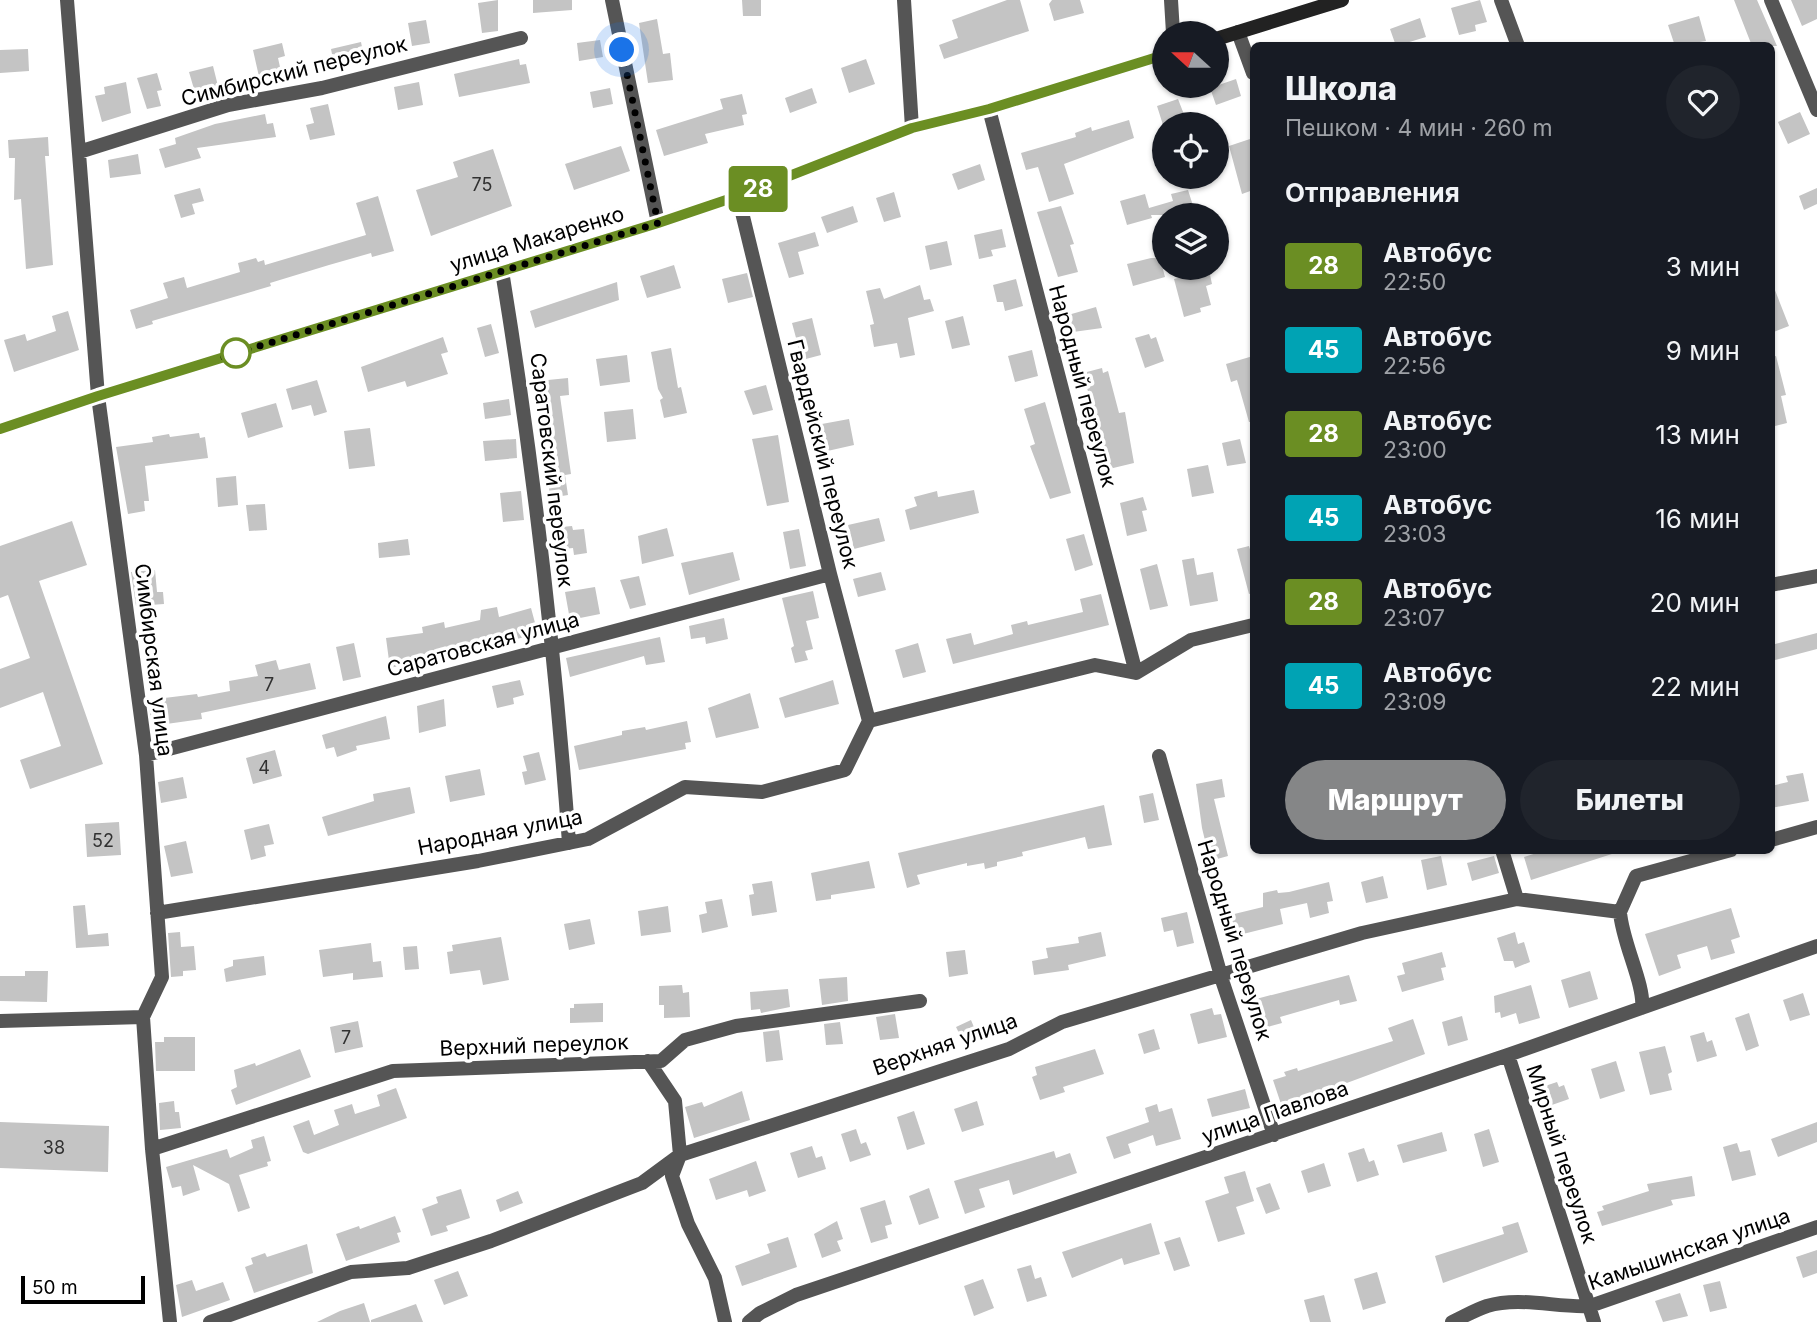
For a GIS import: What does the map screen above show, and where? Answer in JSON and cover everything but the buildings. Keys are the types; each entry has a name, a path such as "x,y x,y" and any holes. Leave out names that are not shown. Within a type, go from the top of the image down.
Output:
{"main road":[{"path":"1229,35 1342,0"},
{"name":"улица Макаренко","path":"0,429 98,396 658,223 738,196 912,128 989,109 1152,59"}],"street":[{"name":"Симбирская улица","path":"67,0 98,396 146,755 162,977 143,1017 152,1149 170,1322"},
{"path":"612,0 658,223"},
{"path":"904,0 912,128"},
{"path":"1171,0 1172,21"},
{"path":"1501,0 1517,42"},
{"path":"1771,0 1817,110"},
{"path":"1238,32 1250,65"},
{"name":"Симбирский переулок","path":"79,152 228,105 322,88 521,38"},
{"name":"Народный переулок","path":"989,109 1136,673"},
{"name":"Гвардейский переулок","path":"738,196 830,574 869,721"},
{"name":"Саратовский переулок","path":"502,271 524,408 553,647 569,843"},
{"name":"Саратовская улица","path":"146,755 830,574"},
{"path":"1775,584 1817,576"},
{"path":"869,721 1095,665 1136,673 1191,640 1250,626"},
{"name":"Народная улица","path":"157,913 588,839 685,787 762,792 845,770 869,721"},
{"name":"Народный переулок","path":"1159,756 1220,973 1274,1135"},
{"path":"1775,839 1817,827"},
{"path":"1504,854 1517,899"},
{"path":"1642,1008 1644,995 1635,976 1620,912 1636,876 1716,854"},
{"name":"Верхняя улица","path":"210,1322 351,1272 408,1268 491,1241 642,1183 680,1155 1009,1049 1062,1022 1220,973 1362,933 1517,899 1620,912"},
{"name":"улица Павлова","path":"749,1322 760,1313 796,1295 1274,1135 1817,946"},
{"name":"Верхний переулок","path":"152,1149 393,1071 661,1061 685,1040 736,1026 920,1002"},
{"path":"0,1021 143,1017"},
{"name":"Мирный переулок","path":"1508,1055 1594,1322"},
{"path":"648,1061 675,1101 680,1155 673,1176 688,1224 715,1278 725,1322"},
{"name":"Камышинская улица","path":"1452,1322 1488,1306 1527,1303 1567,1308 1590,1306 1817,1227"}],"bus line":[{"name":"28","path":"0,429 98,396 658,223 738,196 912,128 989,109 1152,59"}],"route":[{"path":"236,353 224,357 658,223 622,50"}]}
